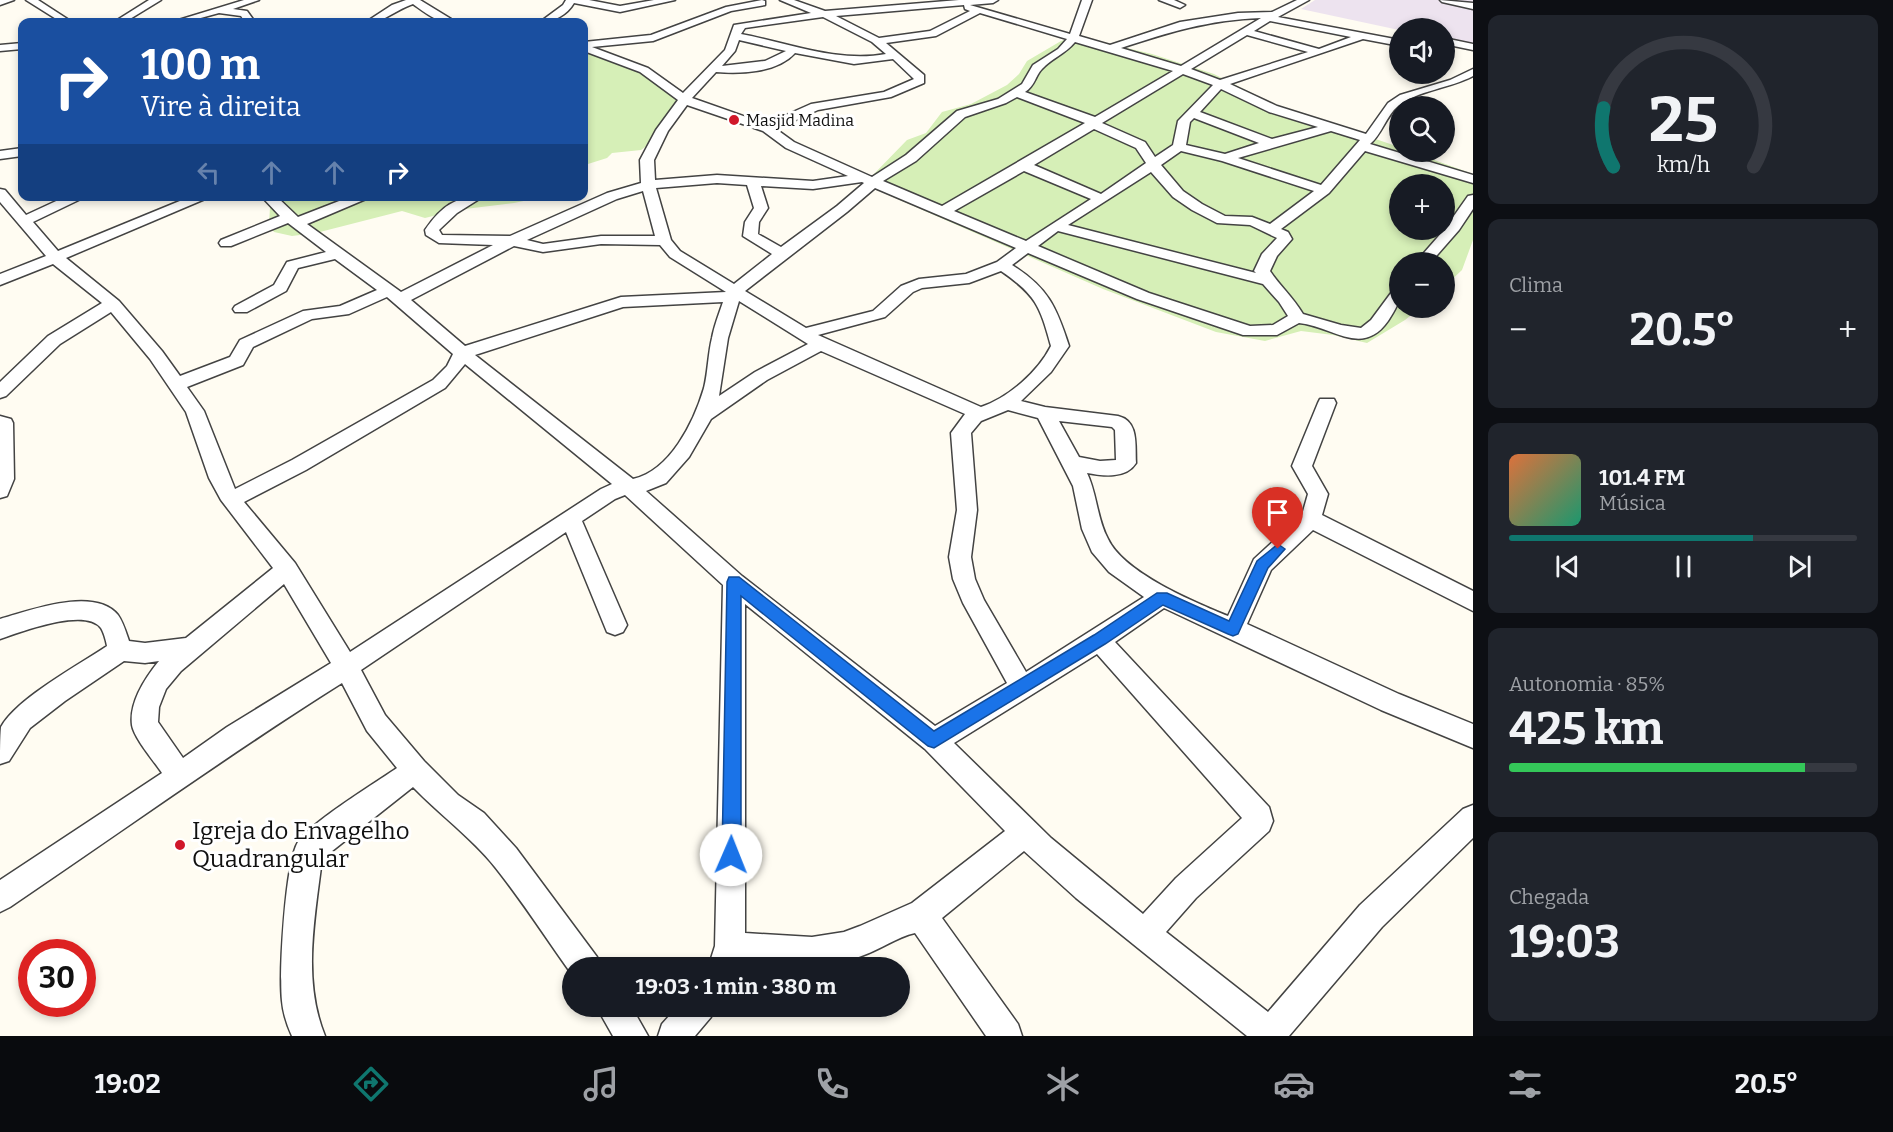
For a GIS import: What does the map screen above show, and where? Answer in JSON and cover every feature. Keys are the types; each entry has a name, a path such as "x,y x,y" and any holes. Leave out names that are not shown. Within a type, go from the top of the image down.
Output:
{"street":[{"path":"0,2 9,0"},
{"path":"32,0 61,18"},
{"path":"126,18 156,0"},
{"path":"193,18 254,0"},
{"path":"377,18 415,0 441,18"},
{"path":"551,18 573,0 621,15 670,0"},
{"path":"785,0 874,28 932,34 979,10"},
{"path":"767,128 815,107 887,95 921,81 920,77 894,56 874,28 860,0"},
{"path":"946,0 1183,70 1220,84 1273,109 1330,127 1473,179"},
{"path":"978,413 820,344 733,294 675,254 664,241 648,185 647,160 652,146 685,100 733,47 738,27 760,21 824,14 874,28 959,4 993,0"},
{"path":"0,897 180,776 236,735 346,667 608,494 650,483 659,478 682,452 704,415 713,387 720,338 733,294 782,253 842,209 868,180 911,158 962,114 991,105 1018,93 1027,86 1037,67 1062,51 1073,38 1087,0"},
{"path":"1164,0 1180,5"},
{"path":"1277,0 1296,4 1312,12"},
{"path":"1445,0 1473,6"},
{"path":"588,47 662,35 729,9 765,1 760,21"},
{"path":"944,211 1025,166 1093,122 1296,4"},
{"path":"221,11 244,13 247,18"},
{"path":"1111,48 1147,38 1180,25 1238,16 1273,16 1389,41"},
{"path":"644,28 662,35"},
{"path":"1246,32 1320,52"},
{"path":"735,36 772,42 792,50 861,62 894,56"},
{"path":"804,334 879,314 907,289 919,284 969,278 1002,265 1056,226 1102,199 1179,147 1184,121 1220,84 1362,36"},
{"path":"1455,43 1473,47"},
{"path":"0,48 18,46"},
{"path":"588,49 644,70 685,100 767,128 790,145 868,180 1143,296 1249,332 1277,330 1286,322 1297,318 1320,322 1338,330 1365,334 1377,324 1389,307"},
{"path":"715,69 737,70 762,66 788,56 792,50"},
{"path":"1272,229 1324,190 1366,142 1392,105 1404,97 1458,77 1473,87"},
{"path":"1018,93 1093,122 1138,143 1159,173 1178,194 1197,207 1222,220 1252,221 1285,237 1264,264 1262,271 1268,281 1286,299 1297,318"},
{"path":"1191,113 1271,143"},
{"path":"1226,158 1330,127"},
{"path":"1179,147 1226,158 1324,190"},
{"path":"0,155 18,153"},
{"path":"1025,166 1102,199"},
{"path":"177,384 237,361 246,344 309,314 343,311 394,295 612,196 648,185 717,179 813,185 868,180"},
{"path":"753,181 761,208 753,222 750,236 782,253"},
{"path":"0,193 56,258 113,304 156,355 195,411 219,478 231,500 287,569 346,667 376,723 415,770 448,804 474,823 506,858 578,957"},
{"path":"1433,252 1454,227 1473,199"},
{"path":"24,221 69,201"},
{"path":"0,280 193,201"},
{"path":"273,201 335,254 394,295 462,353 630,488 734,582 934,741 1025,833 1086,888 1272,1035 1371,916 1473,819"},
{"path":"226,243 351,201"},
{"path":"468,201 451,210 432,231 433,235 439,238 512,240 543,249 601,240 664,241"},
{"path":"1056,226 1268,281"},
{"path":"241,309 280,288 292,265 335,254"},
{"path":"1002,265 1031,284 1043,296 1060,346 1053,359 1006,404 978,413 965,422 962,433 967,510 960,557 964,579 974,603 1022,688"},
{"path":"231,500 439,384 454,369 462,353 621,302 733,294"},
{"path":"0,392 54,340 113,304"},
{"path":"704,415 761,376 820,344"},
{"path":"1233,630 1262,564 1311,519 1318,494 1302,466 1327,403"},
{"path":"1006,404 1045,413 1118,422 1124,428 1126,463 1122,467 1072,463"},
{"path":"1045,413 1084,488 1089,519 1102,549 1120,568 1162,597 1425,718 1473,736"},
{"path":"0,422 4,423 4,479 0,491"},
{"path":"571,519 615,625"},
{"path":"1311,519 1473,602"},
{"path":"180,776 145,725 146,707 156,683 191,647 287,569"},
{"path":"734,582 727,957 763,951 828,952 860,942 907,919 919,917 1025,833"},
{"path":"934,741 1100,640 1162,597"},
{"path":"0,629 77,609 100,613 109,621 121,650"},
{"path":"1100,640 1259,817 1259,821 1186,888 1144,934"},
{"path":"0,752 21,720 56,693 121,650 145,653 191,647"},
{"path":"309,1036 298,1008 296,985 308,853 316,843 415,770"},
{"path":"919,917 930,925 1006,1036"},
{"path":"619,1017 632,1036"},
{"path":"674,1036 690,1017"}],"shaded area":[{"path":"1315,0 1473,0 1473,45 1455,41 1455,18 1389,18 1389,28 1301,9"}],"green space":[{"path":"1077,36 1152,54 1214,74 1273,104 1389,144 1389,162 1440,162 1473,174 1473,240 1462,270 1455,277 1455,252 1389,252 1389,318 1408,318 1405,320 1367,343 1301,331 1265,341 1216,332 1103,289 877,190 871,177 907,140 926,133 942,112 971,104 1007,85 1019,74 1027,61 1061,41"},
{"path":"588,51 638,70 680,102 652,142 641,150 612,153 607,158 588,164"},
{"path":"268,201 524,201 457,210 425,218 402,211 316,233 292,236 274,232 269,224 270,207"}],"place":[{"name":"Masjid Madina","path":"734,120"},
{"name":"Igreja do Envagelho Quadrangular","path":"180,845"}],"route":[{"path":"731,855 734,582 934,741 1100,640 1162,597 1233,630 1262,564 1278,549"}]}
